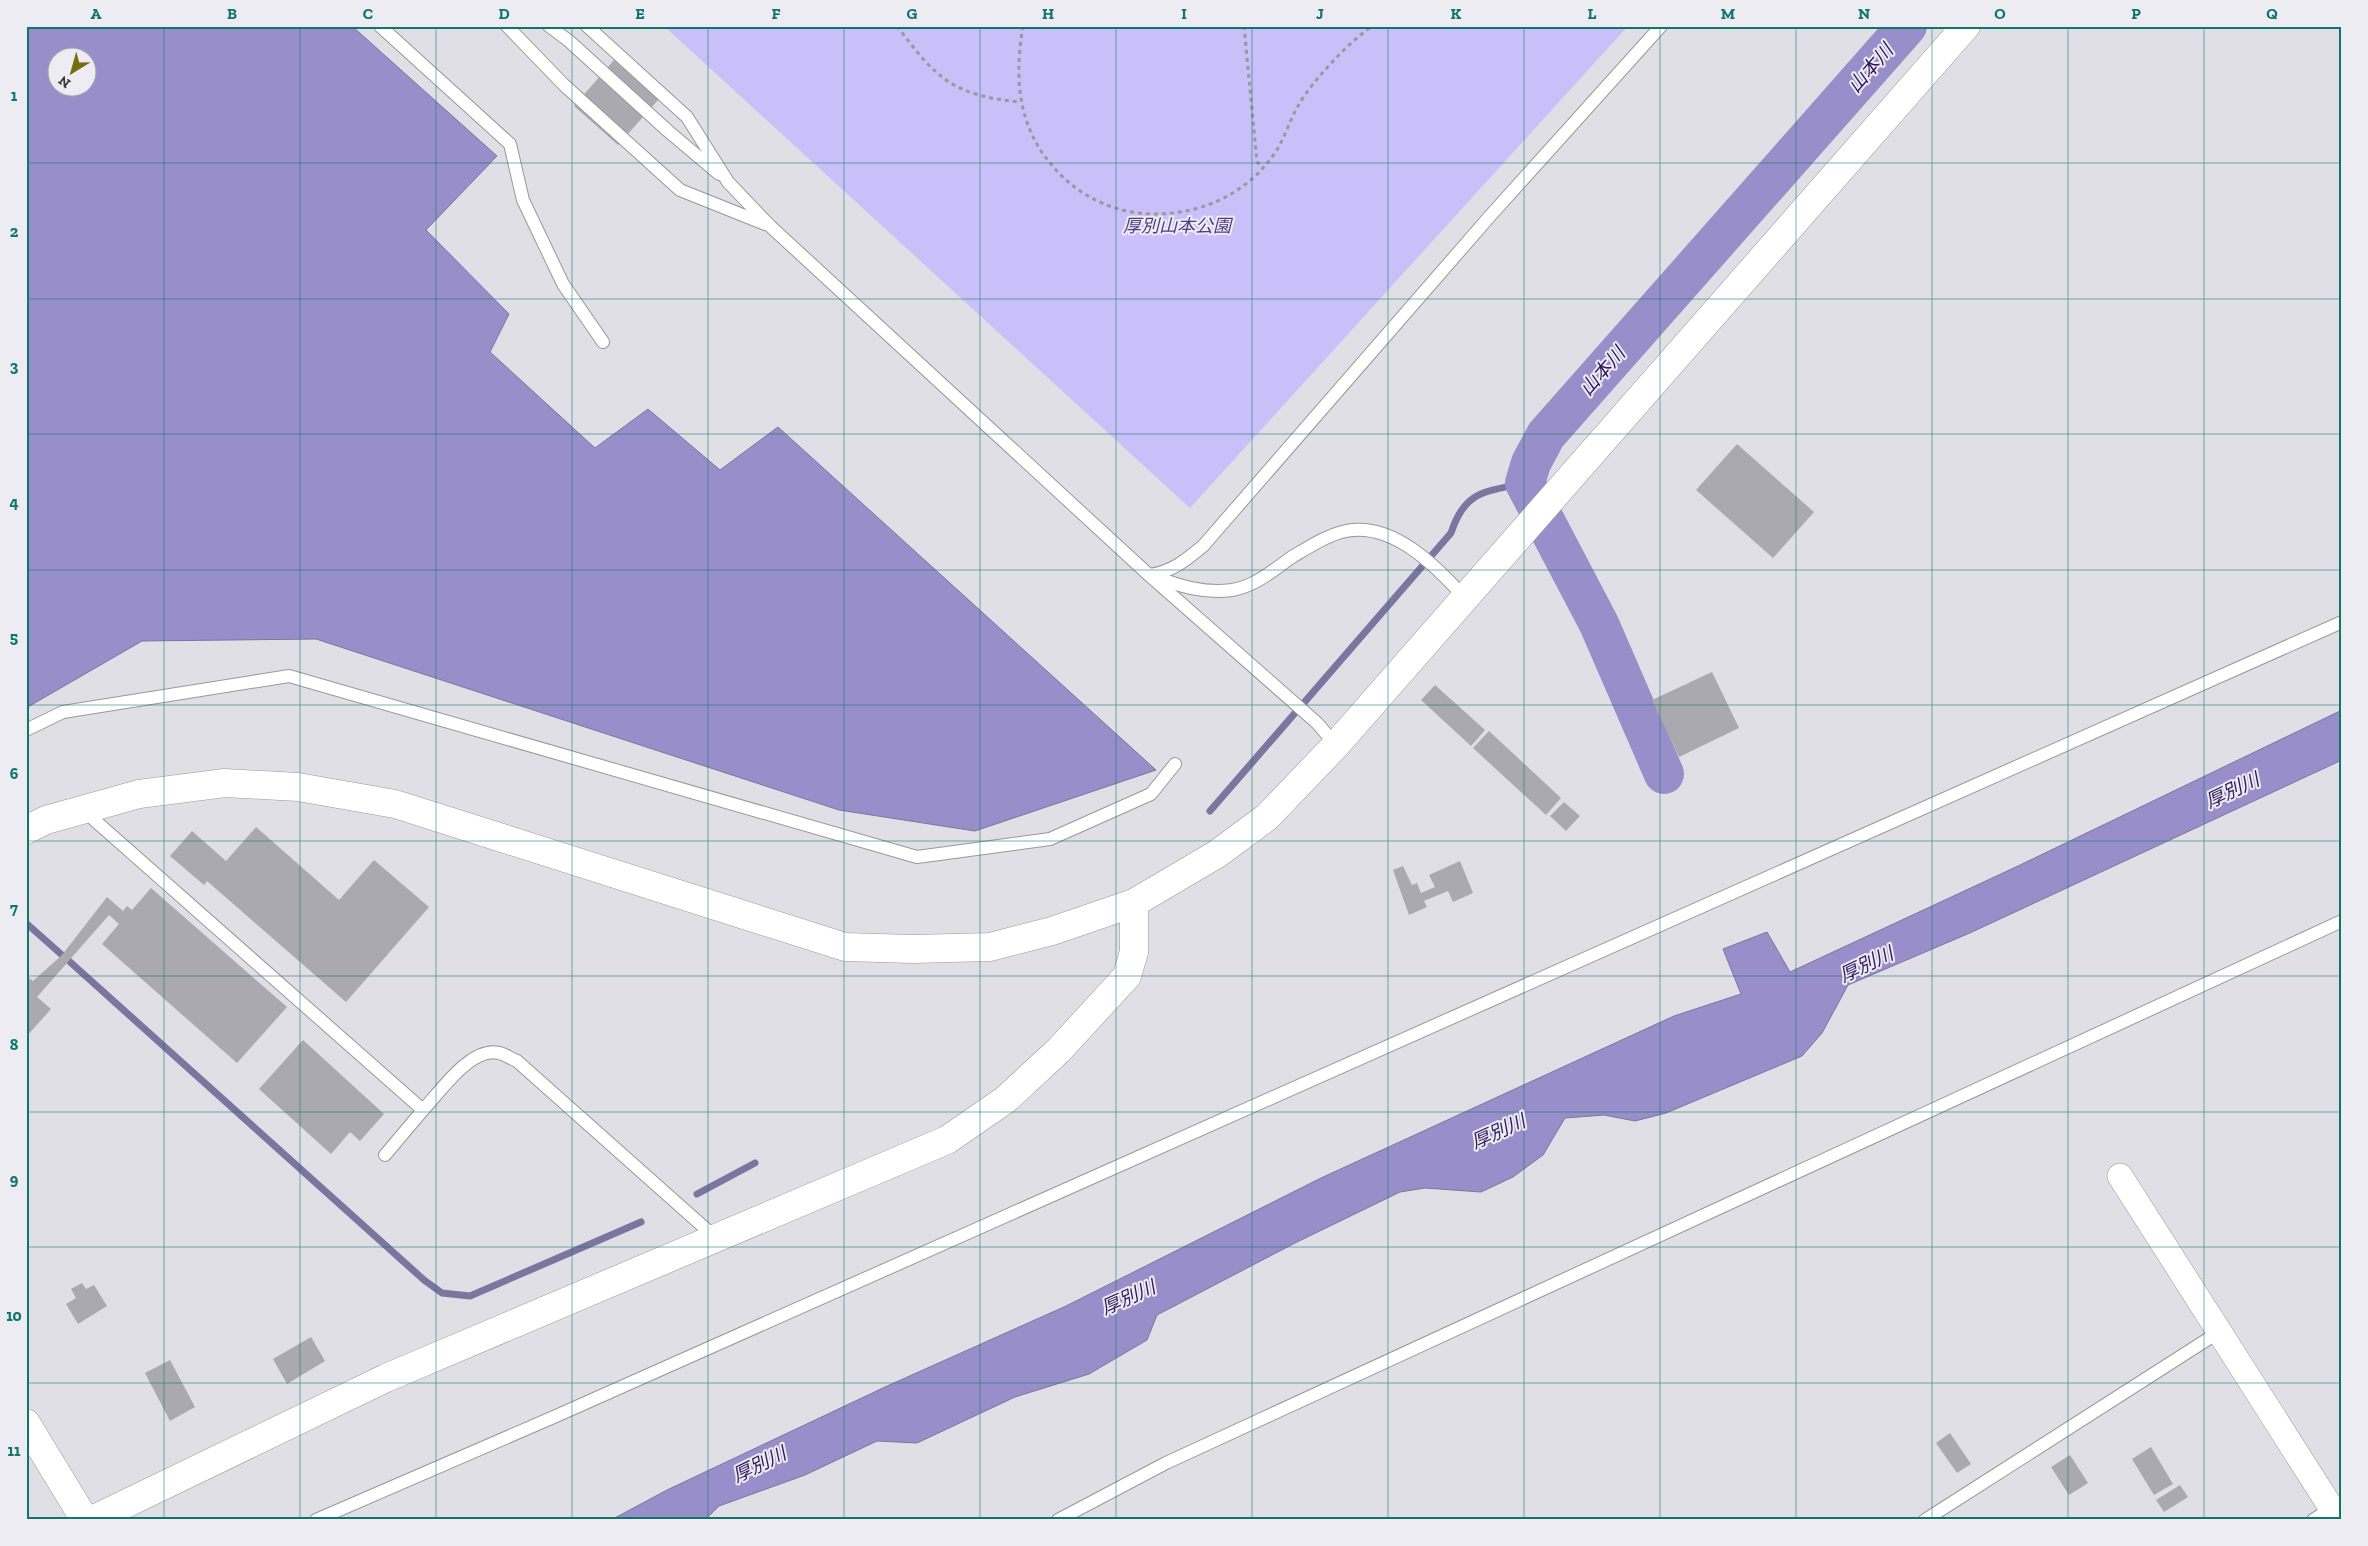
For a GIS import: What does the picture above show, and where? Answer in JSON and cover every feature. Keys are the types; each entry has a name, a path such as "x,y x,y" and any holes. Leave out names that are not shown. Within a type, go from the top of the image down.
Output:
{"street":[{"path":"26,830 46,820 139,794 225,783 298,787 395,804 845,947 913,949 990,947 1052,931 1134,903 1217,854 1267,817 1336,745 1966,26"},
{"path":"92,1520 386,1378 947,1140 1005,1100 1059,1050 1127,976 1134,952 1134,903"},
{"path":"2120,1176 2219,1332 2328,1516"},
{"path":"26,1423 85,1520"}],"lane":[{"path":"380,26 510,144 523,200 559,276 603,342"},
{"path":"507,26 564,85 680,190 770,226"},
{"path":"549,26 569,41 668,131 728,182 770,226 1149,575 1317,723 1336,745"},
{"path":"587,26 687,116 728,182"},
{"path":"1149,575 1164,573 1179,565 1203,546 1483,223 1661,26"},
{"path":"1149,575 1195,590 1216,592 1234,590 1256,582 1321,540 1347,531 1372,532 1404,542 1444,575 1464,597"},
{"path":"316,1520 584,1404 2342,622"},
{"path":"26,730 62,712 289,676 917,857 1050,839 1152,794 1175,764"},
{"path":"82,810 423,1110"},
{"path":"1058,1520 1166,1463 2342,921"},
{"path":"386,1155 423,1110 470,1059 484,1053 498,1053 517,1062 716,1238"},
{"path":"1925,1520 2219,1332"}],"path":[{"path":"897,26 936,74 960,90 991,99 1020,102"},
{"path":"1023,26 1018,77 1020,102 1024,117 1046,159 1065,179 1103,205 1145,214 1182,213 1217,202 1240,189 1273,156 1298,106 1346,48 1372,26"},
{"path":"1244,26 1257,162 1262,168"}],"green space":[{"name":"厚別山本公園","path":"664,26 1628,26 1190,508"}],"water":[{"path":"26,26 352,26 497,156 426,230 509,314 490,352 595,448 648,409 720,470 778,427 1156,770 975,831 839,810 316,639 142,641 26,708"},
{"name":"厚別川","path":"2342,710 2342,760 1972,932 1848,985 1822,1033 1802,1056 1666,1113 1635,1121 1604,1115 1565,1118 1543,1155 1513,1177 1481,1192 1425,1188 1400,1192 1295,1243 1157,1315 1147,1340 1089,1374 1015,1397 917,1443 877,1441 805,1475 719,1506 705,1520 611,1520 667,1490 885,1387 1066,1306 1321,1178 1674,1016 1741,994 1723,949 1767,932 1790,972 2018,866"}],"building":[{"path":"614,60 659,99 618,145 574,106"},
{"path":"1737,444 1814,512 1773,558 1696,490"},
{"path":"1712,672 1739,728 1679,757 1652,700"},
{"path":"1435,685 1485,730 1471,746 1421,700"},
{"path":"1489,731 1561,798 1546,815 1473,748"},
{"path":"1564,802 1580,816 1566,831 1550,816"},
{"path":"256,827 339,900 374,860 429,907 346,1002 207,881 204,885 170,856 192,831 226,861"},
{"path":"1460,861 1473,893 1453,902 1448,891 1424,901 1427,907 1409,915 1393,870 1403,866 1412,885 1417,883 1421,893 1435,887 1429,875"},
{"path":"151,888 287,1007 237,1063 102,944 119,924 109,915 37,997 51,1009 26,1037 26,981 29,978 33,981 62,955 107,897 123,911 127,906 132,910"},
{"path":"303,1040 384,1114 360,1141 350,1132 331,1154 259,1089"},
{"path":"82,1283 86,1289 94,1285 107,1306 78,1324 66,1304 76,1298 71,1289"},
{"path":"311,1337 325,1361 287,1384 273,1359"},
{"path":"170,1360 195,1407 170,1421 145,1373"},
{"path":"1950,1433 1971,1464 1957,1473 1936,1443"},
{"path":"2151,1447 2173,1484 2154,1495 2132,1459"},
{"path":"2070,1455 2088,1483 2069,1495 2051,1467"},
{"path":"2180,1485 2188,1497 2164,1512 2156,1500"}],"waterway":[{"name":"山本川","path":"1664,774 1599,624 1525,483 1531,463 1546,435 1907,26"},
{"path":"1210,811 1451,533 1463,508 1478,495 1525,483"},
{"path":"26,923 62,955"},
{"path":"69,961 424,1280 442,1293 470,1296 641,1222"},
{"path":"697,1194 755,1163"}]}
